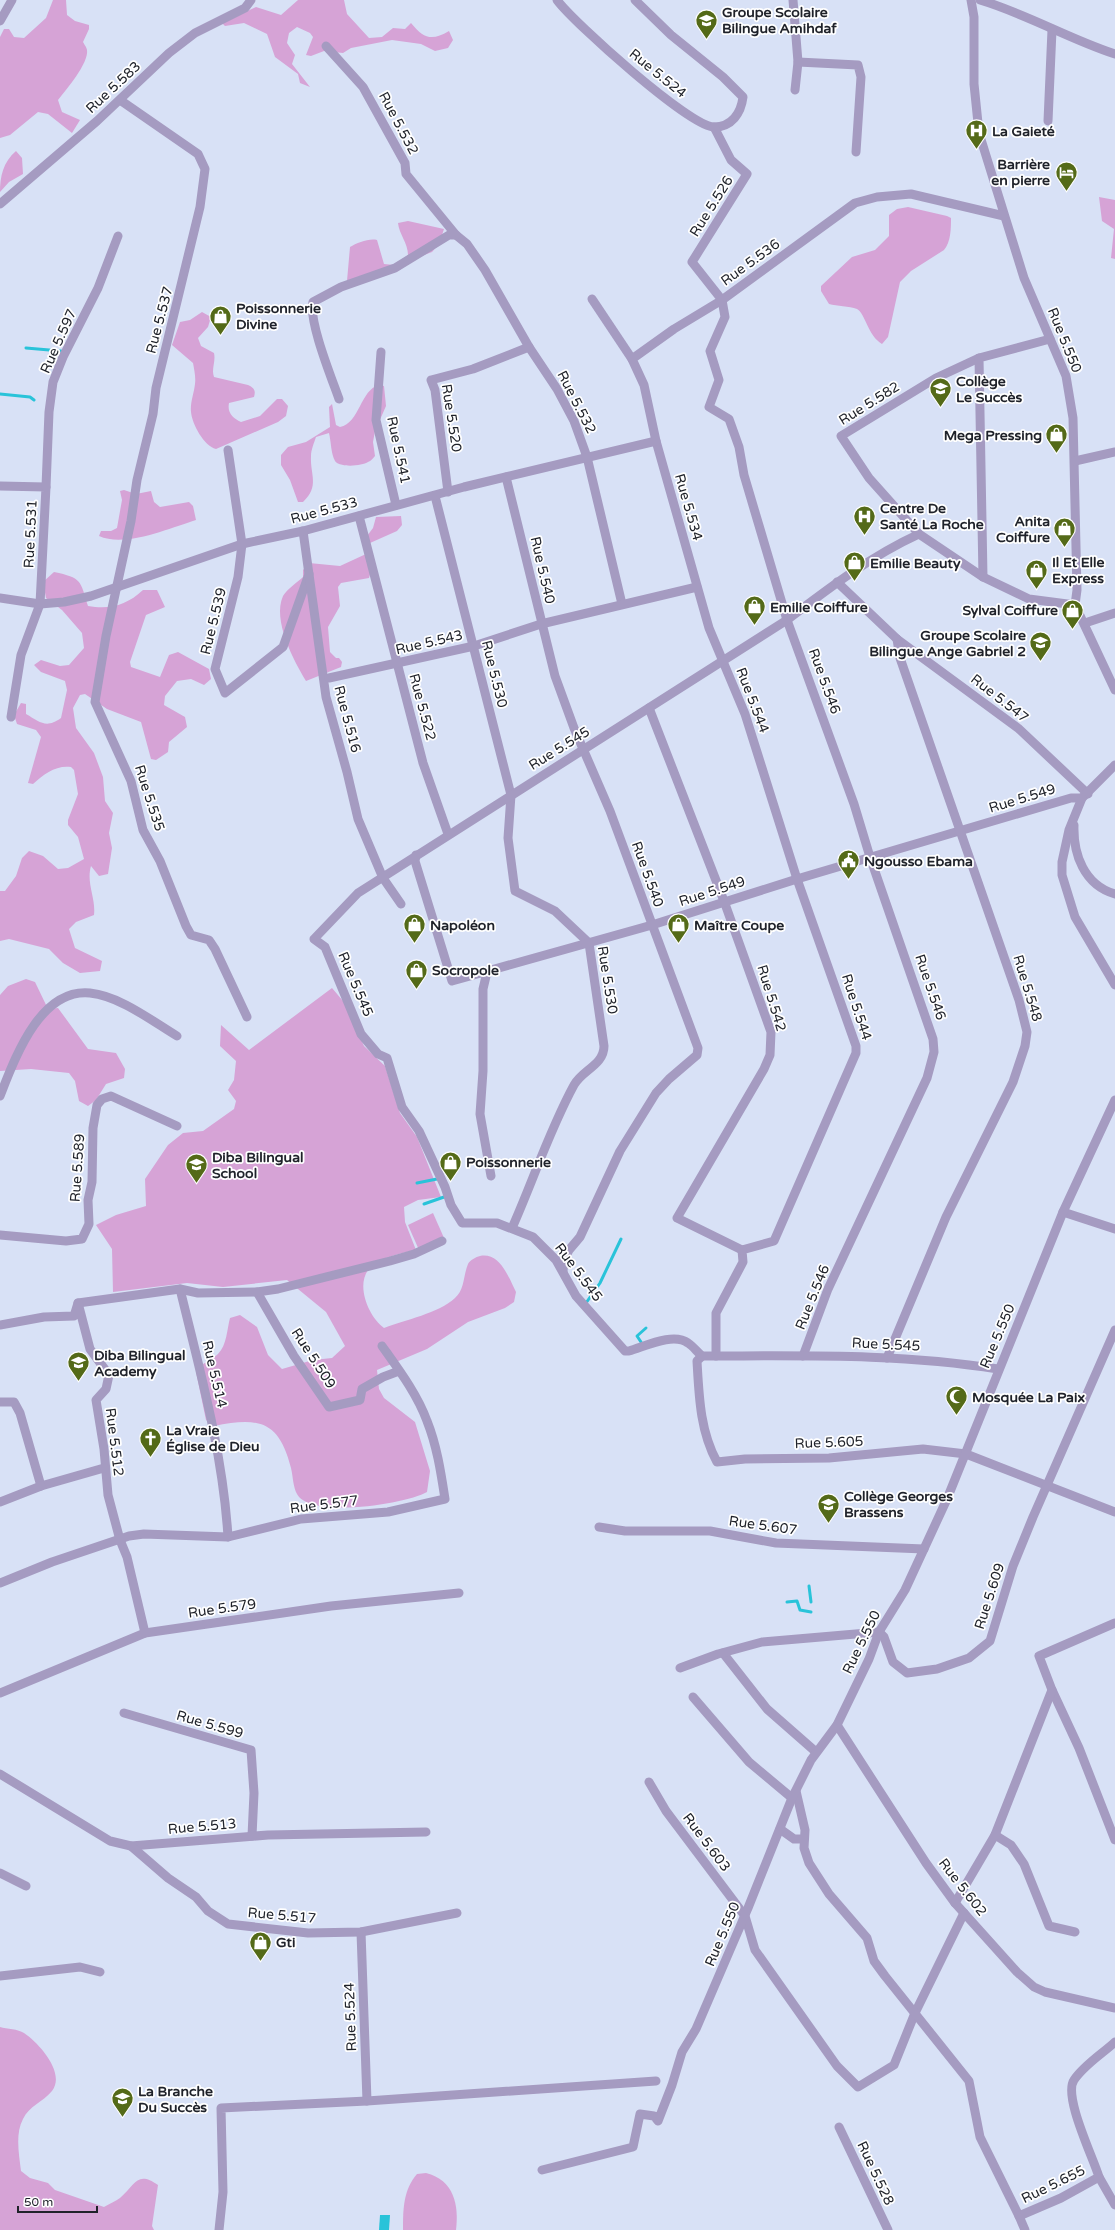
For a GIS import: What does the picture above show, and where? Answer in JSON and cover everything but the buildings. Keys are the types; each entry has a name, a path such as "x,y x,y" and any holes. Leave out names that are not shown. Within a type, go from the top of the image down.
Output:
{"street":[{"path":"0,21 12,0"},
{"name":"Rue 5.583","path":"0,204 120,100 169,53 190,37 245,8 251,0"},
{"name":"Rue 5.524","path":"557,0 567,13 598,42 686,114 714,127"},
{"path":"635,0 671,35 723,77 743,97 742,109 730,123 714,127"},
{"path":"793,0 798,62 795,90"},
{"name":"Rue 5.550","path":"971,0 974,17 974,84 979,133 1024,278 1066,376 1073,418 1077,590 1075,605"},
{"path":"980,0 997,5 1052,30 1115,54"},
{"path":"1048,121 1052,30"},
{"name":"Rue 5.532","path":"326,46 363,87 405,162 406,174 456,235 467,244 485,270 529,347 557,389 571,414 587,457 622,604"},
{"path":"798,62 858,65 861,77 856,152"},
{"name":"Rue 5.537","path":"117,587 131,521 137,480 153,414 156,388 200,208 205,169 198,154 120,100"},
{"name":"Rue 5.526","path":"714,127 731,160 747,174 692,262 722,300"},
{"name":"Rue 5.536","path":"787,620 744,475 739,447 729,419 709,407 719,380 710,351 725,317 722,300 855,203 877,197 911,194 1004,216"},
{"path":"339,399 312,314 313,302 341,288 395,268 449,234 456,235"},
{"name":"Rue 5.597","path":"46,487 49,412 54,382 63,357 98,288 118,236"},
{"name":"Rue 5.534","path":"592,299 632,359 644,385 656,441 697,587 709,628 722,661"},
{"path":"632,359 674,329 722,300"},
{"path":"983,577 979,358 1050,339"},
{"name":"Rue 5.520","path":"448,492 435,390 432,380 473,369 529,347"},
{"name":"Rue 5.541","path":"381,352 376,420 396,506"},
{"name":"Rue 5.582","path":"920,534 869,478 841,436 936,378 979,358"},
{"name":"Rue 5.533","path":"0,598 40,604 64,602 117,587 242,544 303,531 506,477 656,441"},
{"name":"Rue 5.539","path":"228,450 242,544 238,577 215,669 225,694 283,647 309,574"},
{"path":"1074,461 1115,452"},
{"name":"Rue 5.540","path":"506,477 554,676 574,728 610,811 698,1048 697,1055 668,1079 652,1100 620,1151 580,1237 569,1250 564,1260 563,1271"},
{"name":"Rue 5.531","path":"0,486 46,487 40,604 21,655 11,717"},
{"name":"Rue 5.530","path":"435,496 511,795 508,838 515,891 555,911 589,943 604,1054 574,1084 539,1157 512,1228"},
{"name":"Rue 5.522","path":"359,516 424,763 448,834"},
{"name":"Rue 5.516","path":"303,531 326,697 347,772 358,819 383,878 401,904"},
{"path":"920,534 983,577 1029,599 1075,605 1085,623 1115,690"},
{"name":"Rue 5.545","path":"920,534 884,551 837,582 787,620 448,834 358,893 314,939 325,947 361,1034 378,1054 387,1058 402,1107 419,1131 445,1187 451,1205 462,1223 497,1223 533,1237 556,1260 576,1296 625,1351 661,1340 673,1340 688,1342 702,1356 887,1358 955,1362 998,1369"},
{"name":"Rue 5.547","path":"837,582 897,639 1018,728 1085,796"},
{"name":"Rue 5.535","path":"117,587 98,677 96,702 131,781 144,830 160,861 186,926 191,935 208,940 215,949 248,1017"},
{"name":"Rue 5.543","path":"329,678 474,646 541,624 697,587"},
{"path":"1085,623 1115,613"},
{"name":"Rue 5.546","path":"787,620 854,804 870,857 931,1027 934,1052 927,1078 828,1290 803,1356"},
{"name":"Rue 5.548","path":"887,1358 946,1217 1013,1082 1025,1046 1027,1032 1019,1000 900,658 897,639"},
{"name":"Rue 5.544","path":"722,661 745,714 797,878 856,1046 856,1053 774,1241 742,1250"},
{"name":"Rue 5.542","path":"649,708 724,902 771,1032 770,1055 764,1069 677,1218 742,1250"},
{"path":"1115,765 1085,796 1075,816 1064,845 1062,862 1062,875 1075,917 1115,985"},
{"name":"Rue 5.549","path":"416,855 415,861 452,981 652,925 797,878 961,832 1072,798 1085,796"},
{"path":"1075,816 1074,849 1080,862 1097,884 1115,894"},
{"path":"487,972 483,989 483,1070 480,1114 490,1176"},
{"path":"0,1096 13,1062 28,1034 56,1002 76,993 91,993 124,1004 177,1036"},
{"name":"Rue 5.589","path":"0,1234 66,1241 82,1239 89,1224 88,1200 92,1182 93,1128 97,1105 102,1099 111,1096 177,1126"},
{"name":"Rue 5.550","path":"542,2170 633,2147 640,2114 654,2116 658,2121 672,2085 682,2052 696,2029 745,1916 794,1794 816,1752 837,1725 870,1659 879,1632 905,1590 966,1454 998,1369 1063,1212 1115,1100"},
{"path":"1063,1212 1115,1229"},
{"path":"0,1325 44,1317 74,1316 78,1303 180,1289 198,1293 256,1292 336,1276 414,1254 442,1241"},
{"path":"716,1356 716,1313 743,1262 742,1250"},
{"name":"Rue 5.514","path":"180,1289 202,1377 217,1451 226,1505 228,1538"},
{"name":"Rue 5.509","path":"256,1292 294,1356 329,1408 360,1400 362,1388 383,1377 400,1371"},
{"name":"Rue 5.512","path":"78,1303 90,1349 109,1375 106,1389 96,1400 104,1449 104,1468 108,1495 137,1594 145,1633"},
{"name":"Rue 5.609","path":"879,1632 884,1637 893,1662 907,1673 937,1669 968,1658 990,1641 1013,1566 1115,1330"},
{"name":"Rue 5.577","path":"0,1583 72,1555 120,1540 128,1536 144,1534 228,1538 301,1519 388,1512 445,1499 436,1450 427,1420 417,1399 400,1371 382,1346"},
{"name":"Rue 5.605","path":"702,1356 697,1361 700,1402 707,1444 717,1462 745,1459 828,1458 923,1449 966,1454 1115,1512"},
{"path":"0,1402 14,1402 20,1413 41,1486"},
{"path":"0,1502 41,1486 104,1468"},
{"name":"Rue 5.607","path":"598,1527 625,1531 710,1532 776,1543 924,1548"},
{"name":"Rue 5.579","path":"0,1693 145,1633 331,1606 459,1593"},
{"path":"1115,1623 1039,1656 1052,1690 1079,1748 1115,1840"},
{"path":"680,1668 718,1654 762,1642 879,1632"},
{"path":"724,1653 767,1709 816,1752"},
{"path":"955,1903 995,1835 1052,1690"},
{"path":"693,1697 749,1762 794,1794 805,1830 804,1839 807,1858 818,1880 866,1938 874,1960 914,2013 969,2081 980,2137 1019,2216"},
{"name":"Rue 5.599","path":"124,1713 251,1750 254,1792 252,1836"},
{"name":"Rue 5.602","path":"837,1725 926,1863 955,1903 1017,1972 1034,1987 1053,1995 1115,2008"},
{"name":"Rue 5.513","path":"0,1774 110,1840 131,1846 252,1836 426,1832"},
{"name":"Rue 5.603","path":"649,1782 666,1811 745,1916"},
{"path":"780,1829 794,1839 804,1839"},
{"path":"995,1835 1011,1844 1024,1864 1049,1926 1075,1932"},
{"name":"Rue 5.517","path":"131,1846 168,1878 196,1897 208,1911 228,1924 308,1933 361,1932 457,1913"},
{"path":"0,1873 26,1886"},
{"path":"745,1916 755,1950 837,2066 858,2087 894,2064 914,2013 964,1913"},
{"name":"Rue 5.524","path":"361,1932 367,2101"},
{"path":"0,1976 80,1967 100,1972"},
{"name":"Rue 5.655","path":"1025,2230 1019,2216 1061,2198 1099,2177 1077,2119 1070,2091 1074,2080 1080,2073 1115,2042"},
{"path":"219,2230 223,2192 221,2108 367,2101 656,2081"},
{"name":"Rue 5.528","path":"839,2127 888,2230"},
{"path":"1099,2177 1115,2204"}],"shaded area":[{"path":"53,0 66,0 67,15 75,21 89,25 89,29 83,42 87,50 87,55 81,69 58,100 62,112 80,120 72,133 48,114 38,112 10,135 0,138 0,37 4,29 9,29 14,37 24,38 46,18"},
{"path":"298,0 344,0 347,14 369,38 382,37 393,28 405,29 411,23 420,32 428,37 438,36 449,31 453,40 448,48 435,51 421,44 392,40 351,48 343,53 324,51 311,56 306,55 313,37 310,33 297,27 289,33 287,43 295,55 292,64 310,87 300,83 298,74 275,57 267,34 244,23 225,26 222,23 256,7 281,15"},
{"path":"16,151 22,158 23,174 9,182 0,192 3,170 8,160"},
{"path":"1099,197 1115,200 1115,259 1111,258 1114,229 1102,221"},
{"path":"908,207 951,218 950,235 944,250 911,271 900,282 888,337 882,344 873,336 860,311 854,308 829,304 821,291 821,286 852,257 875,250 889,236 889,215 897,209"},
{"path":"408,221 444,229 439,244 432,252 419,257 398,271 376,278 347,281 350,247 356,244 367,240 377,240 384,264 394,265 408,255 407,246 398,223"},
{"path":"202,312 211,317 208,327 198,338 201,346 214,353 214,377 248,385 255,391 254,397 229,403 229,410 233,417 241,422 260,416 277,399 282,399 288,406 286,416 278,422 216,449 207,444 199,434 192,417 191,405 195,381 193,363 172,345 180,322 190,320"},
{"path":"379,385 384,386 386,406 375,431 373,442 375,456 369,462 361,465 341,465 335,461 329,433 316,437 311,454 313,485 311,491 303,502 298,502 290,480 281,465 281,455 288,447 306,442 330,427 329,407 332,404 336,425 340,427 347,424 352,419 368,393"},
{"path":"124,490 136,494 151,491 154,502 160,507 189,502 193,506 196,520 148,536 121,540 99,536 101,531 111,531 117,528 122,500 120,491"},
{"path":"401,516 402,525 397,531 370,543 373,563 369,578 341,583 338,587 340,606 328,627 330,652 342,662 341,667 306,681 291,652 282,628 280,606 283,596 303,577 303,570 309,563 340,566 366,554 367,536 373,528 376,517"},
{"path":"54,572 70,576 81,585 88,606 111,607 124,603 143,590 157,590 165,607 146,615 130,662 131,667 160,677 169,655 178,652 209,669 211,679 204,685 191,679 177,681 165,696 164,705 185,717 187,727 169,742 168,752 156,760 151,759 141,722 107,709 85,694 80,695 73,708 76,728 94,753 103,777 105,801 113,813 109,833 112,848 108,874 99,876 91,866 90,884 94,903 94,915 76,922 69,929 75,948 102,961 100,971 80,973 63,963 49,949 9,939 0,941 0,891 5,891 16,876 22,858 29,851 43,856 58,869 68,868 84,859 78,837 68,825 68,820 78,794 74,770 71,767 60,767 41,777 33,784 28,783 41,737 36,730 17,724 14,715 21,703 26,704 26,714 39,722 47,724 61,718 67,690 65,681 41,672 34,665 41,660 60,666 69,665 84,648 82,633 62,610 46,598 43,582"},
{"path":"26,979 35,982 48,1009 58,1008 88,1049 116,1053 125,1069 124,1078 106,1084 96,1100 88,1106 79,1101 75,1081 69,1073 31,1069 0,1071 0,995 8,986"},
{"path":"332,988 343,1001 364,1046 385,1066 400,1113 417,1137 441,1197 418,1200 404,1207 405,1222 416,1250 383,1259 368,1270 363,1285 366,1301 373,1317 384,1328 440,1308 455,1298 461,1291 468,1264 473,1259 480,1256 493,1258 503,1267 516,1292 514,1302 505,1308 468,1322 427,1349 377,1370 379,1389 384,1398 415,1422 430,1471 427,1492 416,1497 400,1501 359,1507 339,1508 320,1506 305,1502 297,1494 286,1452 280,1440 273,1431 255,1423 229,1423 214,1426 206,1420 196,1372 201,1366 218,1354 225,1342 230,1318 240,1315 257,1327 268,1355 282,1369 313,1360 332,1358 345,1346 326,1312 287,1280 223,1287 187,1283 113,1292 112,1249 96,1225 116,1215 146,1206 145,1179 168,1145 183,1133 203,1131 234,1109 236,1101 228,1090 234,1080 236,1061 220,1046 221,1025 249,1050"},
{"path":"433,1213 444,1238 419,1250 408,1225"},
{"path":"0,2027 24,2033 37,2044 49,2059 56,2076 52,2091 32,2107 23,2119 18,2138 21,2171 30,2178 48,2183 55,2190 104,2207 120,2198 137,2181 145,2179 151,2181 158,2185 152,2226 154,2230 0,2230"},
{"path":"426,2173 443,2181 453,2195 457,2212 456,2230 403,2230 406,2193 412,2180 417,2174"}],"water":[{"path":"380,2215 390,2215 389,2230 379,2230"}],"waterway":[{"path":"26,348 61,351"},
{"path":"0,394 30,397 34,400"},
{"path":"417,1183 437,1179"},
{"path":"424,1204 444,1197"},
{"path":"586,1303 600,1283 621,1239"},
{"path":"641,1342 637,1336 646,1328"},
{"path":"809,1586 811,1602"},
{"path":"787,1602 797,1601 800,1610 811,1612"}],"place":[{"name":"Groupe Scolaire Bilingue Amihdaf","path":"706,40"},
{"name":"La Gaieté","path":"976,150"},
{"name":"Barrière en pierre","path":"1066,192"},
{"name":"Poissonnerie Divine","path":"220,336"},
{"name":"Collège Le Succès","path":"941,408"},
{"name":"Mega Pressing","path":"1057,454"},
{"name":"Centre De Santé La Roche","path":"864,536"},
{"name":"Anita Coiffure","path":"1065,548"},
{"name":"Emilie Beauty","path":"855,582"},
{"name":"Il Et Elle Express","path":"1036,590"},
{"name":"Emilie Coiffure","path":"755,626"},
{"name":"Sylval Coiffure","path":"1073,630"},
{"name":"Groupe Scolaire Bilingue Ange Gabriel 2","path":"1041,662"},
{"name":"Ngousso Ebama","path":"849,880"},
{"name":"Napoléon","path":"415,944"},
{"name":"Maître Coupe","path":"679,944"},
{"name":"Socropole","path":"416,990"},
{"name":"Poissonnerie","path":"451,1182"},
{"name":"Diba Bilingual School","path":"197,1184"},
{"name":"Diba Bilingual Academy","path":"78,1382"},
{"name":"Mosquée La Paix","path":"957,1416"},
{"name":"La Vraie Église de Dieu","path":"150,1458"},
{"name":"Collège Georges Brassens","path":"828,1524"},
{"name":"Gti","path":"260,1962"},
{"name":"La Branche Du Succès","path":"122,2118"}]}
